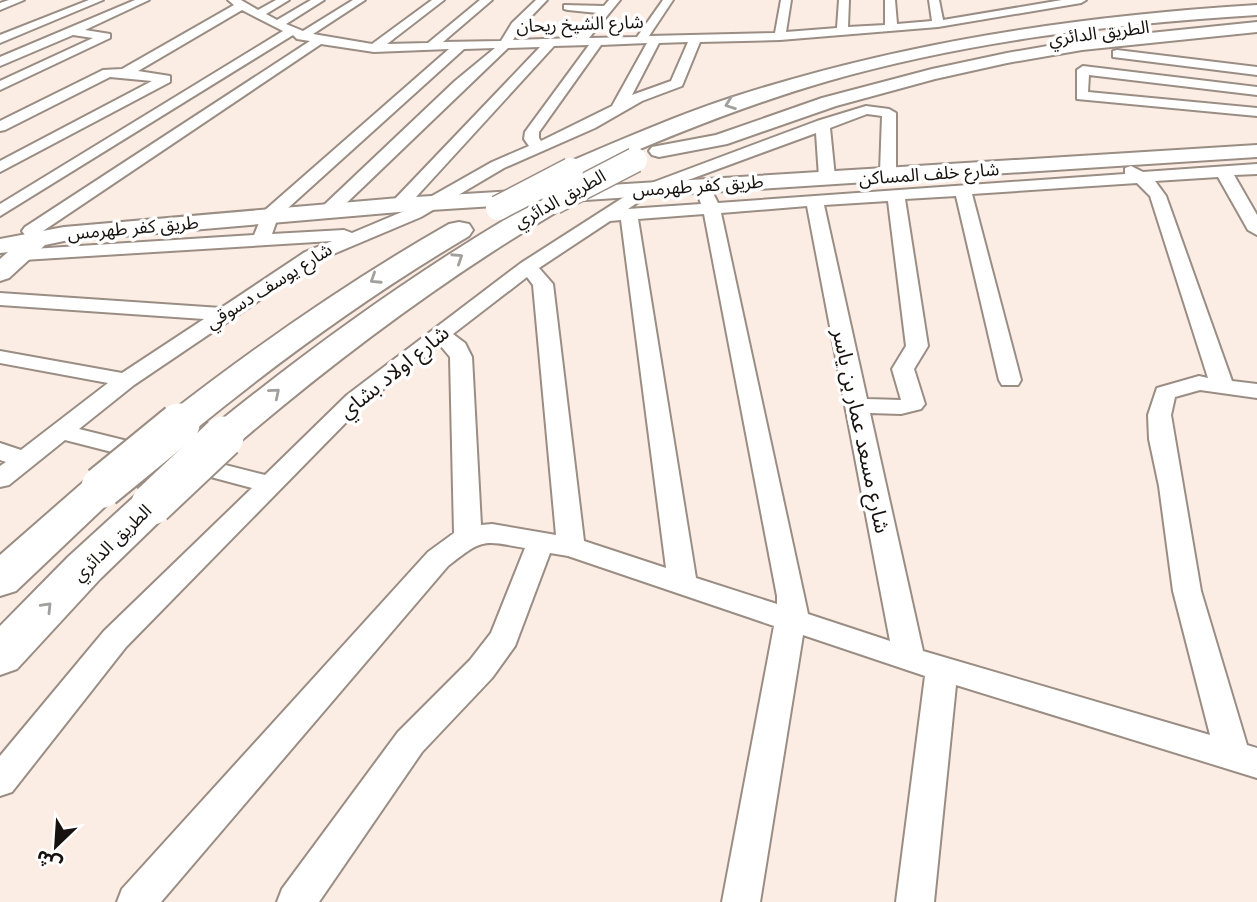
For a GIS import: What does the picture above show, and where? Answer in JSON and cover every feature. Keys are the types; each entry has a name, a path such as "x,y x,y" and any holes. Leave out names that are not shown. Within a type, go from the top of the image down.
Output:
{"highway":[{"path":"928,50 950,37 980,26 1088,21 1135,7 1180,0"},
{"name":"الطريق الدائري","path":"0,580 102,486 314,320 393,268 571,170 663,129 741,100 854,66 1088,21 1257,10"},
{"name":"الطريق الدائري","path":"0,656 84,568 223,437 294,377 406,293 477,247 554,202 635,160 764,109 826,89 940,60 1039,40 1088,21 1257,19"}],"street":[{"path":"0,7 19,0"},
{"path":"0,39 97,0"},
{"path":"0,62 143,0"},
{"path":"259,14 284,0"},
{"path":"276,25 319,0"},
{"path":"0,211 295,34 360,0"},
{"path":"374,48 439,0"},
{"path":"432,46 487,0"},
{"path":"329,210 460,84 493,58 506,44 516,25 542,0"},
{"path":"580,41 615,0"},
{"path":"620,107 648,39 668,0"},
{"path":"780,36 786,0"},
{"path":"842,32 844,0"},
{"path":"890,0 891,27"},
{"path":"934,0 938,24 1088,21 1257,27"},
{"path":"125,73 237,3"},
{"name":"شارع الشيخ ريحان","path":"237,3 276,25 316,41 374,48 780,36 938,24"},
{"path":"568,7 607,10"},
{"path":"659,150 727,139 857,94 970,65 1088,21"},
{"path":"0,86 106,36 71,32"},
{"name":"شارع يوسف دسوقي","path":"0,480 126,380 312,256 433,203 480,174 590,125 620,107 677,83 696,37"},
{"path":"0,274 32,240 316,41"},
{"path":"538,146 531,139 532,132 598,41"},
{"path":"399,205 551,42"},
{"path":"262,240 270,215 461,46"},
{"path":"1178,49 1257,59"},
{"path":"1117,54 1257,71"},
{"path":"1257,91 1235,95 1183,82 1083,70 1082,93 1257,112"},
{"path":"0,127 108,73 165,79 0,167"},
{"path":"1129,94 1130,76"},
{"path":"72,78 95,80"},
{"path":"1182,98 1183,82"},
{"path":"30,99 52,101"},
{"name":"شارع اولاد بشاي","path":"0,781 115,639 355,400 528,267 643,191 866,110 888,113 888,173"},
{"path":"822,124 833,176 858,199"},
{"name":"طريق كفر طهرمس","path":"0,233 32,240 329,210 1257,151"},
{"path":"1109,159 1141,178 1158,196 1222,385"},
{"name":"شارع خلف المساكن","path":"604,216 1257,169"},
{"path":"1223,172 1257,230"},
{"path":"702,186 712,210 789,582 792,622 741,902"},
{"path":"963,191 1010,380"},
{"path":"856,405 901,407 913,404 904,372 905,365 916,353 917,346 897,196"},
{"name":"شارع مسعد عمار بن ياسر","path":"815,202 909,659"},
{"path":"629,216 683,585"},
{"path":"32,240 262,240 365,234"},
{"path":"296,902 410,742 481,669 504,638 556,544 543,284 528,267"},
{"path":"0,299 223,314"},
{"path":"440,334 450,341 461,357 468,536"},
{"path":"0,357 126,380"},
{"path":"1245,760 1200,645 1187,590 1172,488 1160,434 1158,405 1165,393 1199,383 1257,391"},
{"path":"60,431 269,484"},
{"path":"0,451 24,460"},
{"path":"136,902 438,559 468,536 492,533 556,544 909,659 1245,760"},
{"path":"915,902 942,668"}]}
